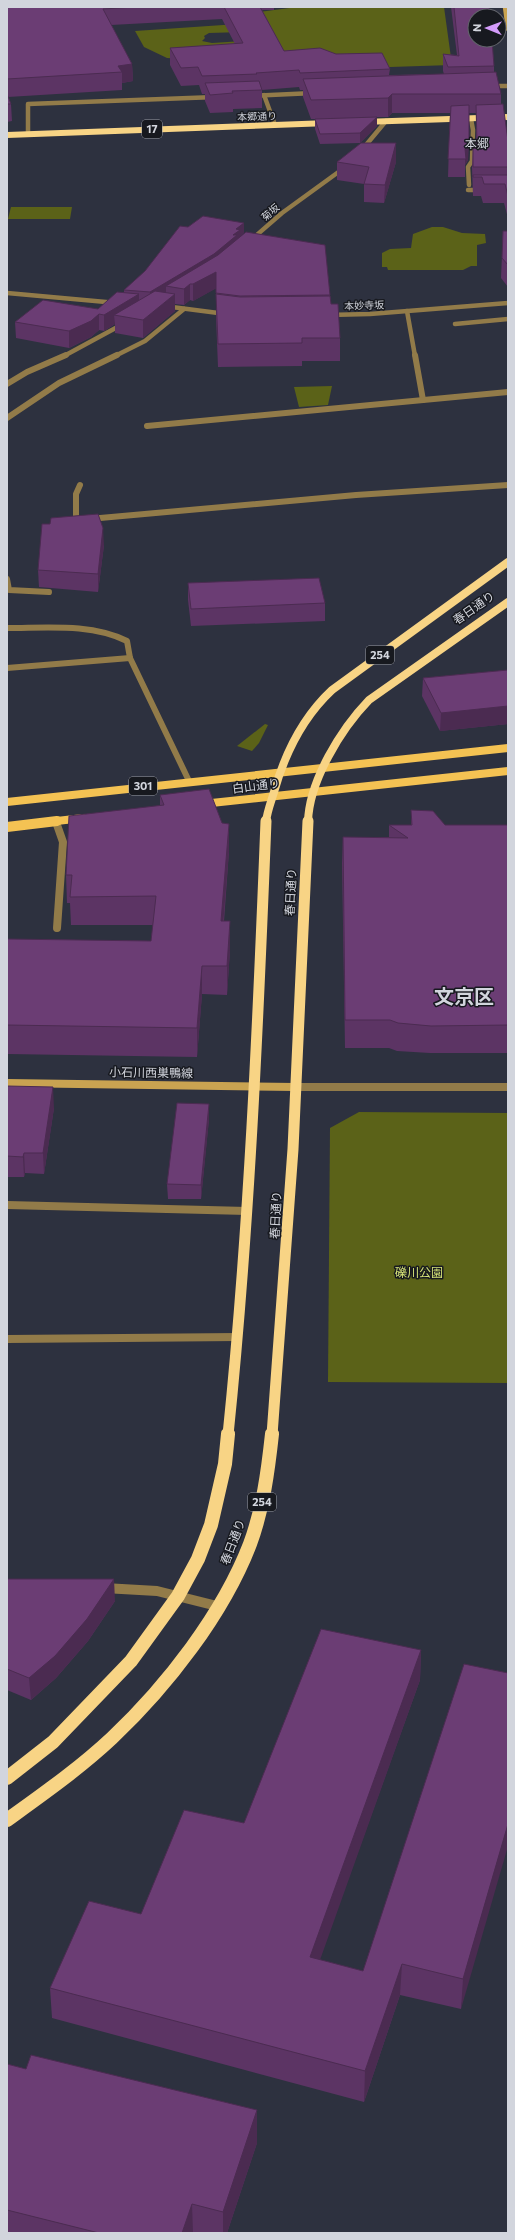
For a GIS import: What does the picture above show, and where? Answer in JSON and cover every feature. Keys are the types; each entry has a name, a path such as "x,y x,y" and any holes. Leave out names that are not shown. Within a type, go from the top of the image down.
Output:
{"highway":[{"path":"354,122 508,118"},
{"name":"本郷通り","path":"7,135 338,123"},
{"name":"春日通り","path":"7,1778 53,1742 105,1690 131,1661 178,1596 205,1542 219,1496 230,1430 247,1211 265,833 272,796 290,746 316,705 332,690 508,562"},
{"name":"春日通り","path":"7,1820 81,1764 111,1738 149,1700 195,1641 218,1606 245,1553 261,1505 270,1465 288,1253 308,815 324,766 343,728 369,700 508,602"}],"main road":[{"path":"505,7 508,28"},
{"name":"白山通り","path":"7,802 324,766 508,748"},
{"name":"白山通り","path":"189,806 508,771"},
{"path":"7,827 95,817"},
{"name":"小石川西巣鴨線","path":"7,1083 295,1087"}],"street":[{"path":"484,87 508,86"},
{"path":"249,96 318,93"},
{"path":"264,95 275,125"},
{"path":"28,134 28,104 225,96"},
{"path":"471,119 474,130 472,161 468,167 468,187 489,190"},
{"path":"357,156 386,121"},
{"name":"菊坂","path":"247,244 282,213 347,166"},
{"path":"7,293 42,294 120,304"},
{"path":"159,303 184,309 234,315"},
{"name":"本妙寺坂","path":"324,315 406,311 508,303"},
{"path":"7,418 59,383 144,341 184,309"},
{"path":"406,311 423,400"},
{"path":"455,324 508,319"},
{"path":"7,384 27,372 79,349 129,321"},
{"path":"147,426 508,392"},
{"path":"80,485 76,494 76,521 356,495 508,485"},
{"path":"7,578 9,590 49,592"},
{"path":"7,628 52,628 107,633 127,641 130,658 189,781"},
{"path":"7,668 130,658"},
{"path":"56,822 63,842 57,928"},
{"path":"295,1087 508,1086"},
{"path":"7,1205 247,1211"},
{"path":"7,1339 238,1337"},
{"path":"97,1588 157,1591 218,1606"}],"green space":[{"path":"297,7 444,7 452,65 359,68 167,58 144,47 135,31 238,24 259,12","holes":["242,32 243,41 212,43 202,41 205,38 204,36 209,33"]},
{"path":"11,207 72,207 70,219 8,219"},
{"path":"432,227 443,227 462,233 485,234 486,243 477,245 477,266 471,266 463,270 388,270 387,267 382,267 382,253 390,249 411,248 413,234"},
{"path":"332,386 328,405 299,407 294,387"},
{"path":"265,724 268,725 259,743 252,751 237,746"},
{"name":"礫川公園","path":"359,1112 508,1113 508,1383 328,1382 330,1128"}],"building":[{"path":"7,7 135,7 103,9 132,64 118,66 122,72 7,79"},
{"path":"224,7 260,7 284,51 320,48 336,54 382,53 390,69 300,73 299,70 256,73 257,74 202,76 198,67 181,68 170,48 243,43"},
{"path":"454,7 489,7 467,8 467,48 493,48 494,66 448,67 443,54 459,56"},
{"path":"496,72 501,94 392,94 388,98 311,100 303,79"},
{"path":"259,81 262,90 232,91 233,93 210,95 205,83"},
{"path":"7,94 11,104 7,104"},
{"path":"503,104 508,141 508,167 473,167 473,149 477,142 476,105"},
{"path":"469,105 469,142 465,149 466,159 448,159 451,106"},
{"path":"377,117 360,133 320,134 315,119"},
{"path":"361,143 396,143 385,185 364,184 369,167 337,162"},
{"path":"473,175 508,175 508,196 505,184 484,184 482,177 473,177"},
{"path":"203,216 244,223 236,229 240,230 233,235 237,235 214,254 150,292 124,290 145,271 180,226 188,227"},
{"path":"503,231 508,231 508,265 502,258"},
{"path":"246,232 325,245 330,295 240,296 216,293 216,272 193,284 190,284 184,289 166,286 218,255"},
{"path":"155,291 175,294 143,320 114,315"},
{"path":"117,292 139,294 104,315 99,314 91,321 69,331 15,322 43,300 98,309"},
{"path":"216,294 240,297 330,296 331,304 338,304 340,338 302,338 302,343 218,344"},
{"path":"98,514 103,528 98,574 38,570 42,524 50,524 51,518"},
{"path":"319,578 325,603 191,609 188,583"},
{"path":"508,670 508,706 441,713 423,678"},
{"path":"209,789 222,823 229,824 221,921 230,921 227,966 202,966 197,1028 7,1025 7,939 151,941 156,896 70,897 72,875 66,875 69,816 164,805 160,795"},
{"path":"411,810 433,811 445,825 508,825 508,1025 431,1026 398,1023 390,1020 345,1020 343,837 408,838 389,825 412,825"},
{"path":"7,1086 53,1087 43,1153 24,1153 23,1157 7,1156"},
{"path":"177,1103 209,1104 201,1185 167,1184"},
{"path":"7,1579 114,1579 87,1619 55,1656 29,1678 7,1669"},
{"path":"321,1629 421,1650 310,1957 363,1971 464,1664 508,1673 508,1824 463,1979 402,1964 365,2071 50,1988 89,1901 141,1914 184,1810 244,1823"},
{"path":"31,2055 257,2110 223,2212 192,2204 182,2233 99,2233 7,2210 7,2064 26,2069"}],"district":[{"name":"本郷","path":"477,144"},
{"name":"文京区","path":"464,997"}]}
